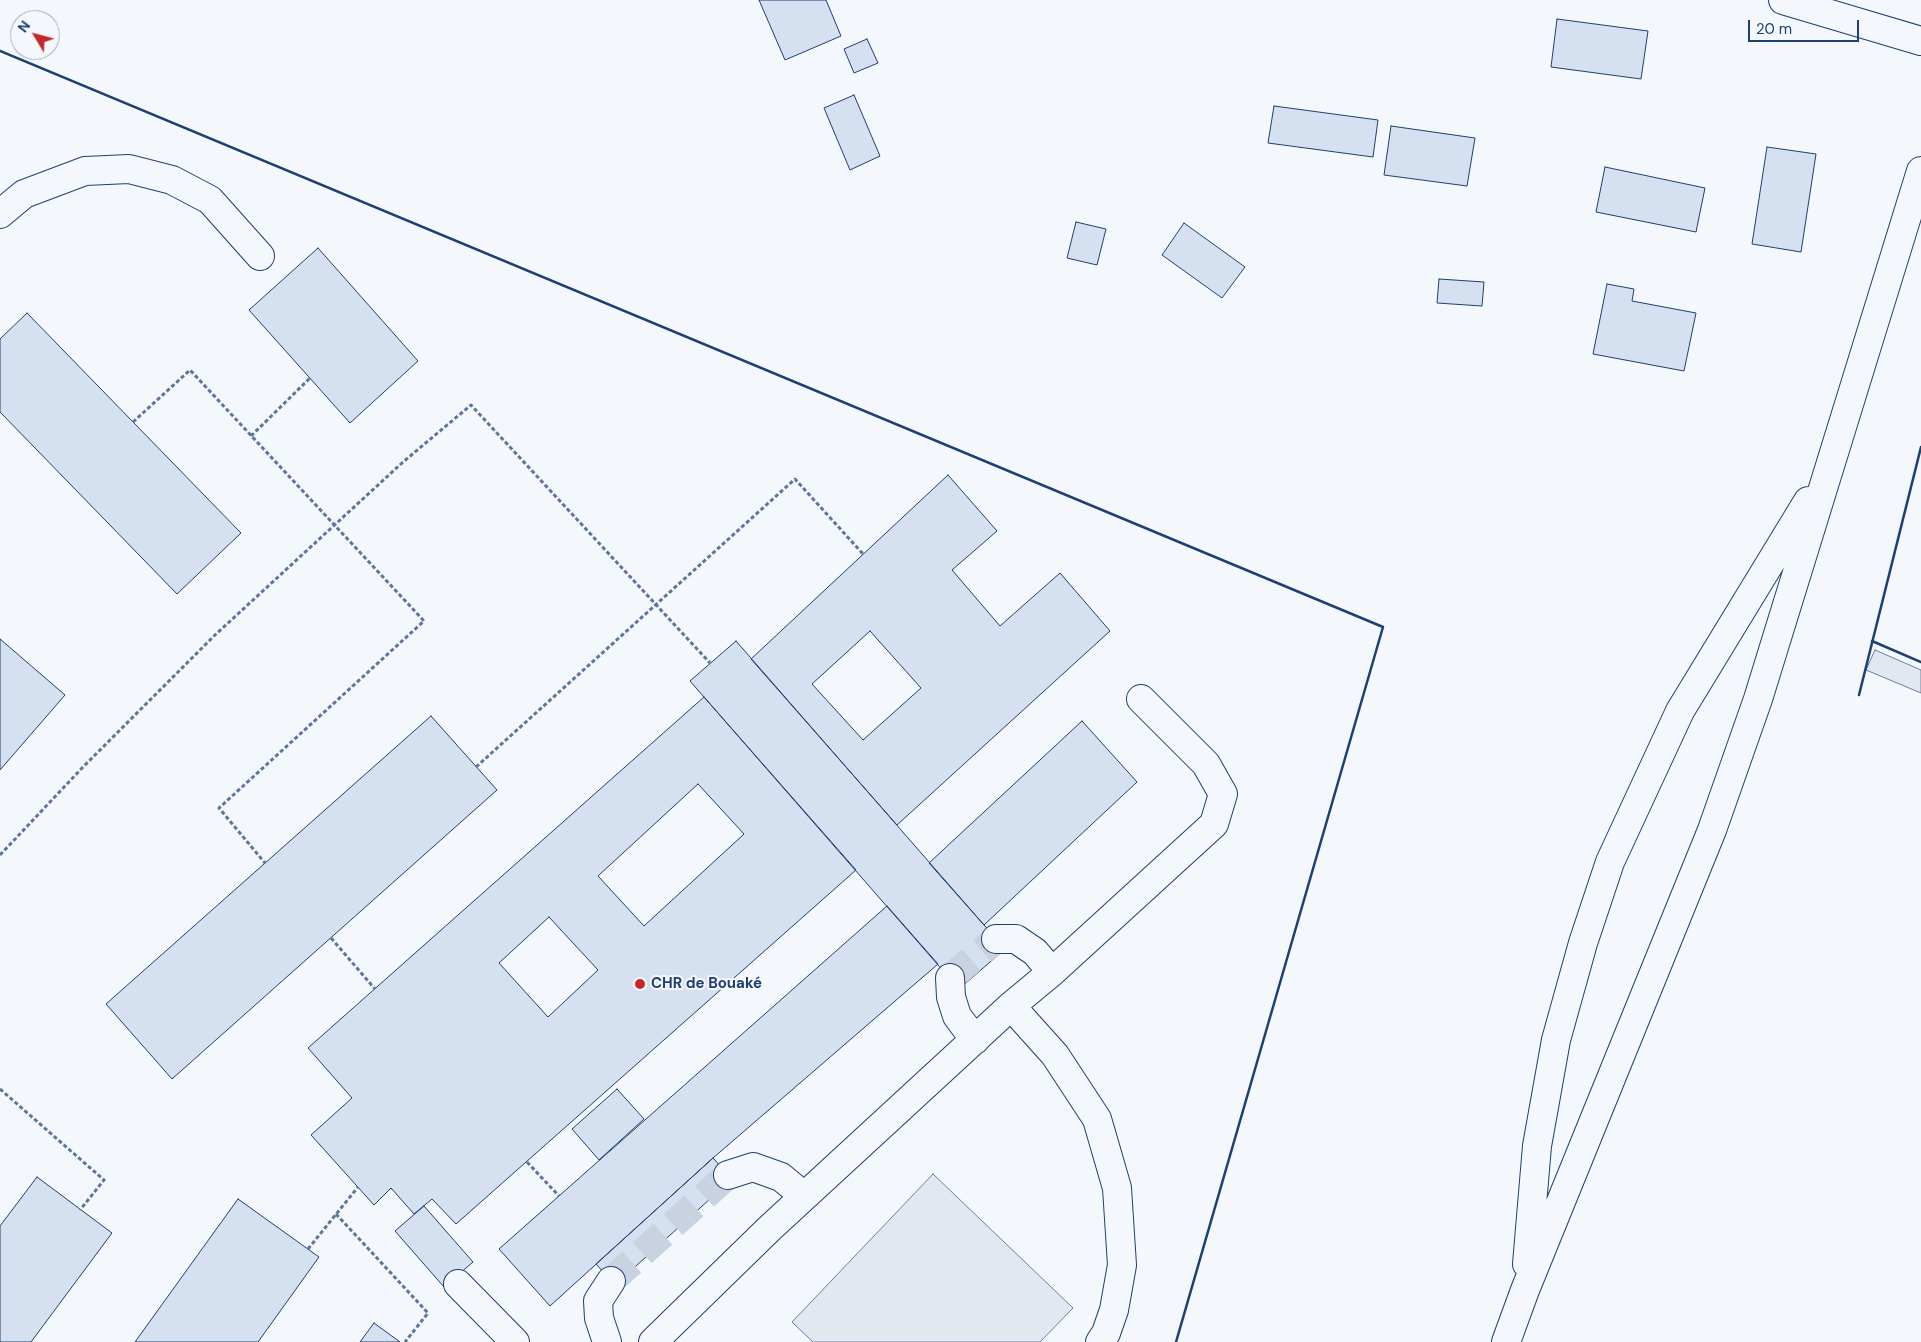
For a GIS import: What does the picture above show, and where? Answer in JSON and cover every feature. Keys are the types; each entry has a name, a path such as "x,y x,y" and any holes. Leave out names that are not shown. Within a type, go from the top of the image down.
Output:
{"main road":[{"path":"1783,0 1921,41"},
{"path":"0,214 24,194 85,171 129,168 172,180 210,200 260,256"},
{"path":"1506,1342 1525,1290 1712,830 1758,699 1921,170"},
{"path":"1525,1290 1537,1146 1556,1040 1582,943 1610,862 1680,711 1829,466"},
{"path":"653,1342 804,1196 1010,1006 1052,972 1214,824 1223,794 1206,764 1141,699"},
{"path":"996,938 1016,939 1035,952 1052,972"},
{"path":"950,978 957,1016 975,1040"},
{"path":"1010,1006 1055,1055 1097,1119 1117,1188 1122,1265 1114,1310 1106,1333 1100,1342"},
{"path":"728,1175 753,1167 781,1177 804,1196"},
{"path":"606,1342 599,1318 598,1301 611,1281"},
{"path":"458,1284 515,1342"}],"path":[{"path":"133,422 190,370 424,621 219,808 265,863"},
{"path":"251,436 310,378"},
{"path":"0,855 83,767 216,635 403,462 471,405 710,663"},
{"path":"476,767 795,479 863,554"},
{"path":"331,938 375,989"},
{"path":"0,1089 104,1180 80,1210"},
{"path":"527,1162 559,1196"},
{"path":"308,1249 358,1187"},
{"path":"336,1214 428,1313 406,1342"}],"shaded area":[{"path":"1875,650 1921,670 1921,693 1866,670"},
{"path":"933,1174 1073,1308 1040,1342 813,1342 792,1322"}],"building":[{"path":"759,0 826,0 841,36 785,60"},
{"path":"1557,19 1648,31 1641,79 1551,67"},
{"path":"867,39 878,63 854,73 844,49"},
{"path":"854,95 880,156 850,170 824,108"},
{"path":"1274,106 1378,120 1373,157 1268,143"},
{"path":"1391,126 1475,138 1467,186 1384,175"},
{"path":"1767,147 1816,154 1801,252 1752,244"},
{"path":"1605,167 1705,188 1696,232 1596,212"},
{"path":"1076,222 1106,229 1097,265 1067,258"},
{"path":"1184,223 1245,267 1222,298 1162,255"},
{"path":"318,248 418,361 350,423 249,310"},
{"path":"1439,279 1484,282 1482,306 1437,303"},
{"path":"1607,284 1634,289 1632,301 1696,313 1684,371 1593,354"},
{"path":"27,313 241,533 177,594 0,412 0,339"},
{"path":"948,475 997,531 952,570 1000,626 1060,573 1110,631 897,825 751,659","holes":["870,631 921,688 863,740 812,684"]},
{"path":"0,639 65,695 0,770"},
{"path":"736,641 1005,949 959,989 690,681"},
{"path":"704,697 856,870 456,1224 432,1199 414,1214 391,1188 374,1205 311,1135 352,1098 308,1048","holes":["698,784 744,834 644,926 598,876","549,917 598,970 548,1017 499,963"]},
{"path":"431,716 497,790 172,1079 106,1004"},
{"path":"1082,721 1137,782 984,925 929,863"},
{"path":"887,906 938,964 713,1158 550,1306 499,1249"},
{"path":"617,1089 644,1119 599,1160 572,1129"},
{"path":"713,1158 732,1179 615,1285 596,1264"},
{"path":"37,1177 112,1233 31,1342 0,1342 0,1226"},
{"path":"238,1199 319,1257 258,1342 135,1342"},
{"path":"424,1206 473,1262 444,1287 395,1231"},
{"path":"374,1323 400,1342 360,1342"}],"tunnel":[{"path":"950,978 996,939"},
{"path":"611,1281 728,1175"}],"wall":[{"path":"0,51 1383,627 1176,1342"},
{"path":"1859,695 1921,447"},
{"path":"1872,641 1921,662"}],"place":[{"name":"CHR de Bouaké","path":"640,984"}]}
